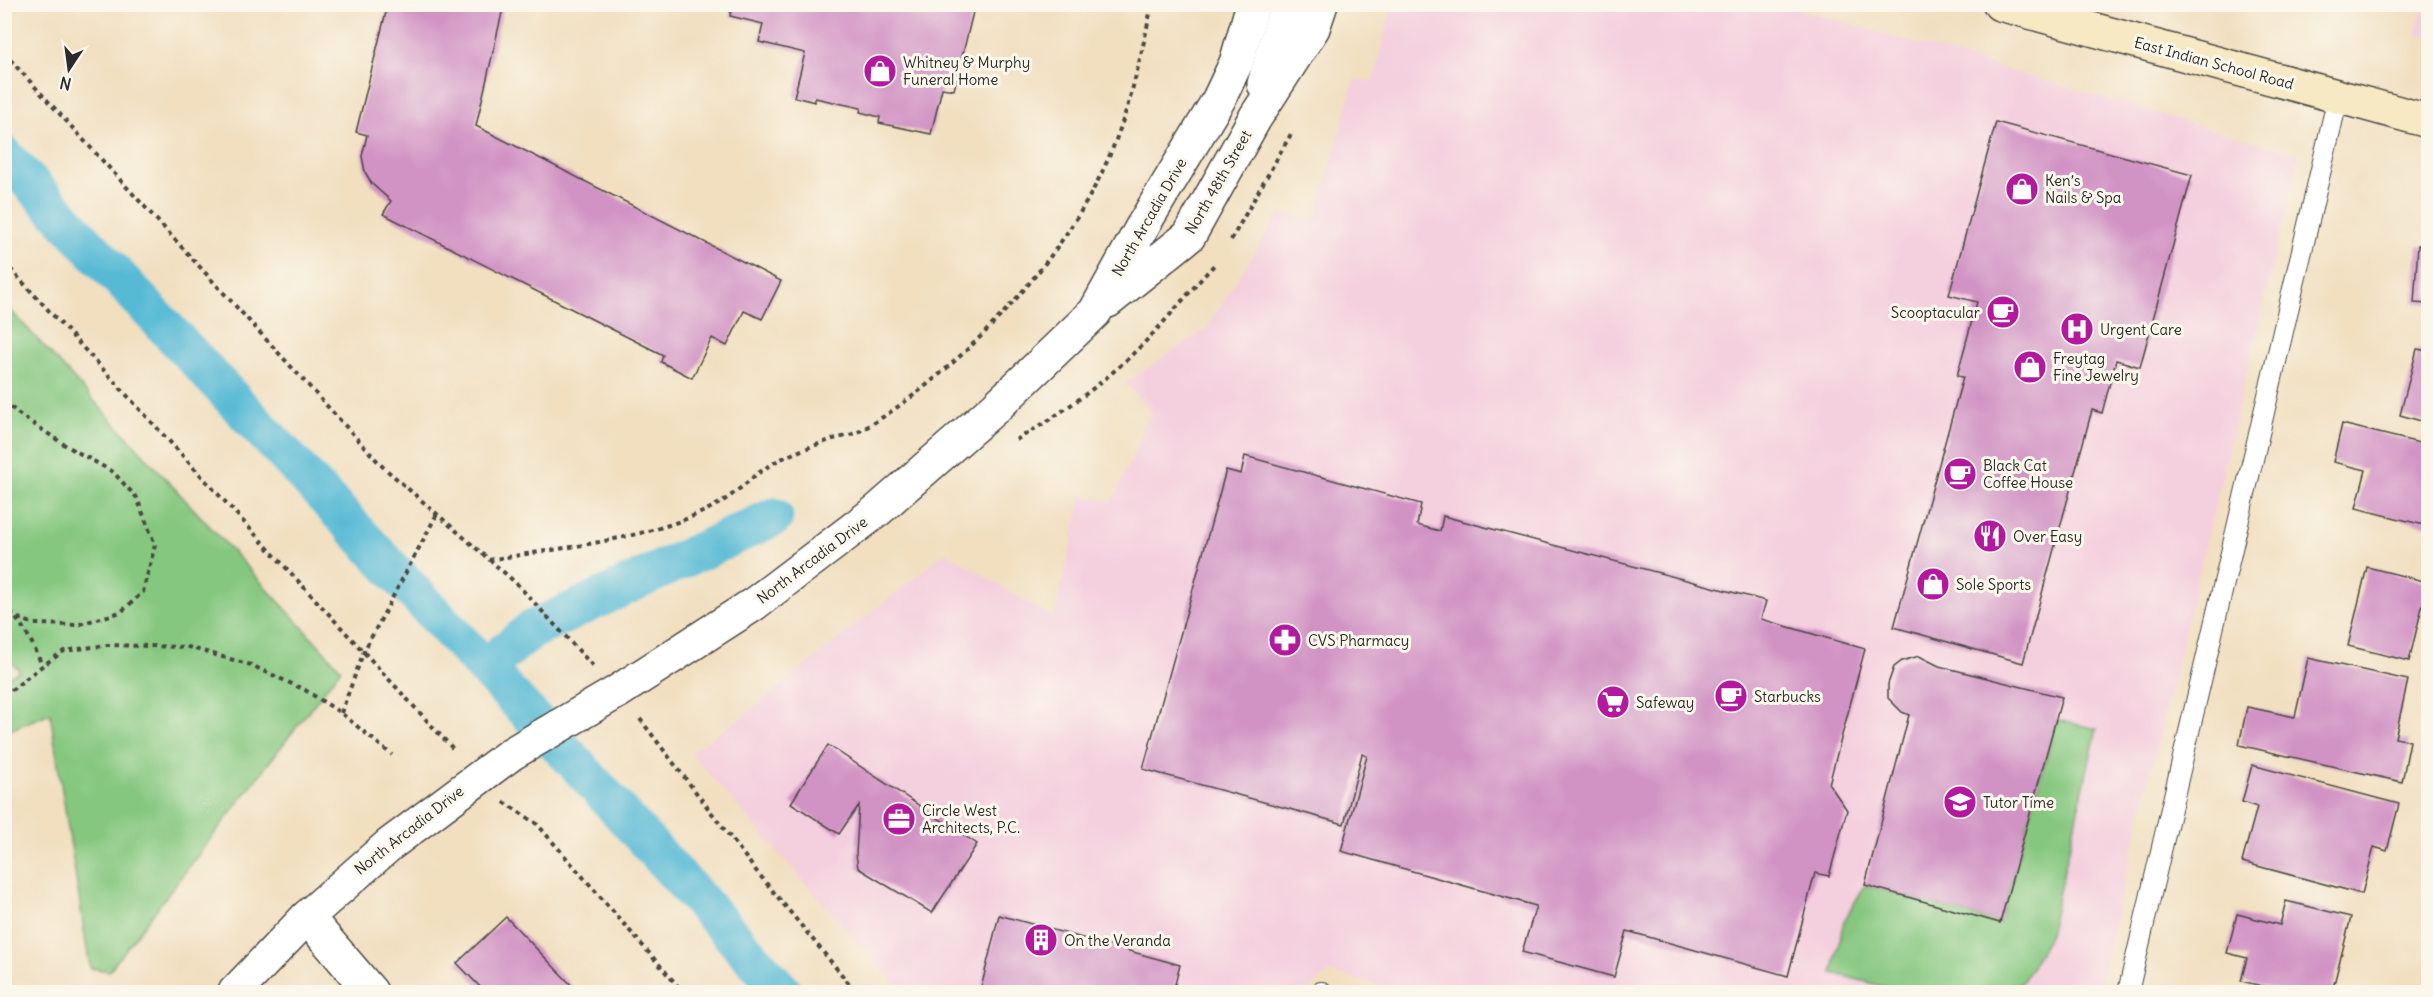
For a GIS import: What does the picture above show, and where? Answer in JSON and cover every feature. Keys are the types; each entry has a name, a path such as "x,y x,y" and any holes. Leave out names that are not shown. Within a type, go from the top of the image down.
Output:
{"main road":[{"name":"East Indian School Road","path":"2000,4 2428,121"}],"street":[{"name":"North Arcadia Drive","path":"235,993 307,916 389,844 511,754 754,604 869,517 996,407 1095,312 1142,227 1219,99 1236,63 1253,4"},
{"path":"1255,118 1287,4"},
{"path":"1255,118 1313,28 1321,4"},
{"name":"North 48th Street","path":"1095,312 1189,236 1255,118"},
{"path":"307,916 371,993"}],"lane":[{"path":"2127,993 2338,97"}],"path":[{"path":"489,560 631,535 684,519 716,505 779,459 858,432 913,394 966,350 1039,271 1067,233 1103,171 1130,99 1152,4"},
{"path":"4,53 382,466 516,583 596,669"},
{"path":"4,262 456,752"},
{"path":"4,401 20,415 65,445 113,472 137,498 155,545 142,592 121,612 77,625 34,624 16,616"},
{"path":"341,713 364,651 436,514"},
{"path":"4,605 16,616 32,640 42,666"},
{"path":"4,696 64,651 107,645 188,647 251,665 305,690 341,713 392,755"},
{"path":"634,710 653,739 753,867 856,993"},
{"path":"502,801 537,824 683,993"}],"shaded area":[{"path":"2423,4 2428,5 2428,37 2416,34"},
{"path":"1392,5 1784,5 2299,155 2098,992 1405,992 1329,972 1305,992 902,992 690,753 746,714 946,552 1054,619 1082,495 1112,502 1152,412 1125,383 1205,330 1279,214 1316,219 1354,80 1374,81"}],"green space":[{"path":"4,303 341,669 109,971 90,968 50,713 5,732 5,678 20,671 4,655"},
{"path":"2057,720 2097,729 2048,939 2023,981 2010,992 1904,992 1832,973 1844,921 1865,885 2000,923"}],"building":[{"path":"388,4 504,4 476,126 781,281 762,319 744,311 727,346 712,338 692,378 661,362 663,355 383,214 391,201 372,184 365,172 362,156 367,135 356,132"},
{"name":"Whitney & Murphy Funeral Home","path":"732,4 975,4 954,90 942,88 931,134 879,123 880,117 860,112 861,108 815,98 815,102 794,97 805,53 759,42 763,24 730,16"},
{"path":"1996,122 2192,175 2140,367 2116,360 2102,413 2092,410 2023,663 1894,627 1963,377 1957,376 1977,302 1949,295"},
{"path":"2418,245 2428,246 2428,304 2414,303"},
{"path":"2417,349 2428,351 2428,423 2400,415"},
{"path":"2342,424 2428,445 2428,526 2356,508 2366,470 2333,462"},
{"name":"Safeway","path":"1245,456 1421,504 1417,525 1440,531 1443,516 1766,601 1761,619 1865,649 1829,784 1847,810 1829,876 1815,873 1788,976 1627,931 1614,977 1522,952 1536,906 1341,851 1367,756 1362,754 1344,824 1143,769 1226,470 1241,474"},
{"path":"2367,567 2428,582 2409,661 2348,646"},
{"name":"Tutor Time","path":"1919,656 1939,666 2062,697 2000,923 1865,885 1909,715 1902,712 1888,698 1888,684 1894,667 1902,661"},
{"path":"2308,658 2408,680 2395,738 2410,741 2402,782 2239,745 2247,707 2295,717"},
{"name":"Circle West Architects, P.C.","path":"828,745 977,844 932,913 858,868 856,854 859,805 839,834 791,803"},
{"path":"2252,765 2399,804 2387,851 2374,847 2362,894 2242,862 2257,807 2242,802"},
{"path":"2286,901 2351,917 2332,992 2287,992 2241,981 2247,958 2227,953 2237,914 2280,925"},
{"name":"On the Veranda","path":"999,915 1180,965 1173,992 980,992"},
{"path":"506,917 578,992 485,992 457,963"}],"waterway":[{"path":"4,155 570,757 783,992"},
{"path":"485,668 531,630 774,517"}],"place":[{"name":"Whitney & Murphy Funeral Home","path":"880,71"},
{"name":"Ken’s Nails & Spa","path":"2022,189"},
{"name":"Scooptacular","path":"2003,312"},
{"name":"Urgent Care","path":"2077,329"},
{"name":"Freytag Fine Jewelry","path":"2030,367"},
{"name":"Black Cat Coffee House","path":"1960,474"},
{"name":"Over Easy","path":"1990,536"},
{"name":"Sole Sports","path":"1933,584"},
{"name":"CVS Pharmacy","path":"1285,640"},
{"name":"Starbucks","path":"1731,696"},
{"name":"Safeway","path":"1613,702"},
{"name":"Tutor Time","path":"1960,802"},
{"name":"Circle West Architects, P.C.","path":"899,819"},
{"name":"On the Veranda","path":"1041,940"}]}
